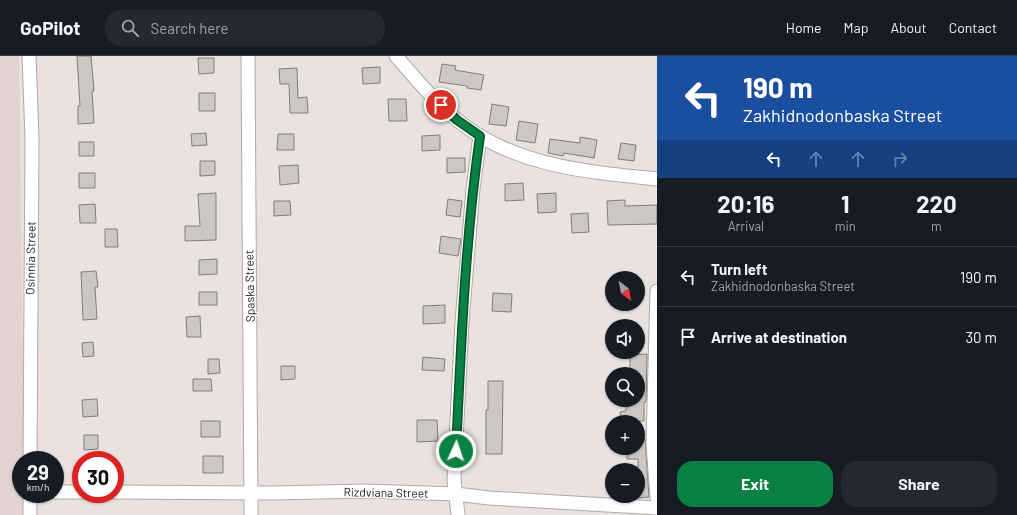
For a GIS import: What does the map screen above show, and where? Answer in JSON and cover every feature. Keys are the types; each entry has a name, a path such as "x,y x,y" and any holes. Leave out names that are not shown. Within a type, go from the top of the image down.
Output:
{"street":[{"name":"Osinnia Street","path":"29,56 32,138 30,451"},
{"name":"Spaska Street","path":"248,56 251,515"},
{"path":"396,56 433,98 457,120 480,136 533,160 569,169 657,180"},
{"path":"458,515 454,480 462,322 472,189 480,136"},
{"path":"657,291 653,444 657,498"},
{"name":"Rizdviana Street","path":"124,492 364,491 456,494 489,498 657,508"},
{"path":"30,503 30,515"}],"shaded area":[{"path":"0,56 19,56 24,451 12,451 12,503 24,503 24,515 0,515"}],"building":[{"path":"77,56 91,56 94,91 92,91 94,123 78,124 78,106 80,106"},
{"path":"198,58 214,58 214,73 199,74"},
{"path":"442,64 456,66 455,70 484,75 481,90 467,88 467,86 439,82"},
{"path":"380,67 380,83 363,84 362,68"},
{"path":"297,68 298,98 307,97 308,113 290,113 289,84 280,84 279,69"},
{"path":"199,93 215,93 215,111 199,111"},
{"path":"388,99 406,99 407,121 389,121"},
{"path":"492,104 509,107 506,126 489,124"},
{"path":"519,121 538,124 535,143 516,140"},
{"path":"206,133 207,145 192,146 191,134"},
{"path":"278,134 294,134 294,150 277,150"},
{"path":"440,135 440,150 422,151 422,136"},
{"path":"580,137 597,140 594,158 564,153 563,156 548,153 550,139 580,143"},
{"path":"79,142 94,142 94,156 79,156"},
{"path":"621,143 636,145 634,161 618,159"},
{"path":"447,158 465,158 465,172 447,173"},
{"path":"200,161 215,161 215,175 200,176"},
{"path":"298,165 299,183 280,185 279,166"},
{"path":"79,173 95,173 95,188 79,188"},
{"path":"523,183 524,200 505,201 505,184"},
{"path":"216,193 216,240 185,241 185,226 200,226 198,194"},
{"path":"556,193 556,212 538,213 537,194"},
{"path":"448,199 462,201 460,217 446,215"},
{"path":"625,200 625,206 657,205 657,224 608,225 607,201"},
{"path":"274,201 290,201 291,215 274,216"},
{"path":"95,204 96,223 80,223 79,205"},
{"path":"588,213 589,232 572,233 571,214"},
{"path":"105,229 117,229 118,247 105,247"},
{"path":"441,236 461,239 458,256 439,253"},
{"path":"217,259 217,274 199,275 199,260"},
{"path":"96,271 98,287 95,287 97,319 83,320 81,272"},
{"path":"199,292 217,292 217,305 199,305"},
{"path":"493,293 512,294 511,312 492,311"},
{"path":"445,305 445,323 423,324 423,306"},
{"path":"200,316 201,337 187,337 186,317"},
{"path":"93,342 94,356 83,357 82,343"},
{"path":"645,354 647,354 646,402 645,367 630,367 630,359 645,359"},
{"path":"423,357 445,359 444,371 422,370"},
{"path":"208,359 219,359 220,373 208,374"},
{"path":"281,366 295,366 295,379 281,380"},
{"path":"193,379 211,379 212,391 193,391"},
{"path":"488,381 503,381 502,454 486,454 486,410 488,410"},
{"path":"97,399 98,416 83,417 82,400"},
{"path":"626,407 644,407 644,415 620,415 620,412 626,411"},
{"path":"417,420 437,420 438,441 417,442"},
{"path":"201,421 220,421 220,437 201,437"},
{"path":"84,435 98,435 98,449 84,450"},
{"path":"645,439 649,497 645,497 645,463 638,463 638,459 627,459 627,455 645,455"},
{"path":"203,456 223,456 223,473 203,473"}],"route":[{"path":"441,105 457,120 480,136 472,189 467,253 456,451"}]}
